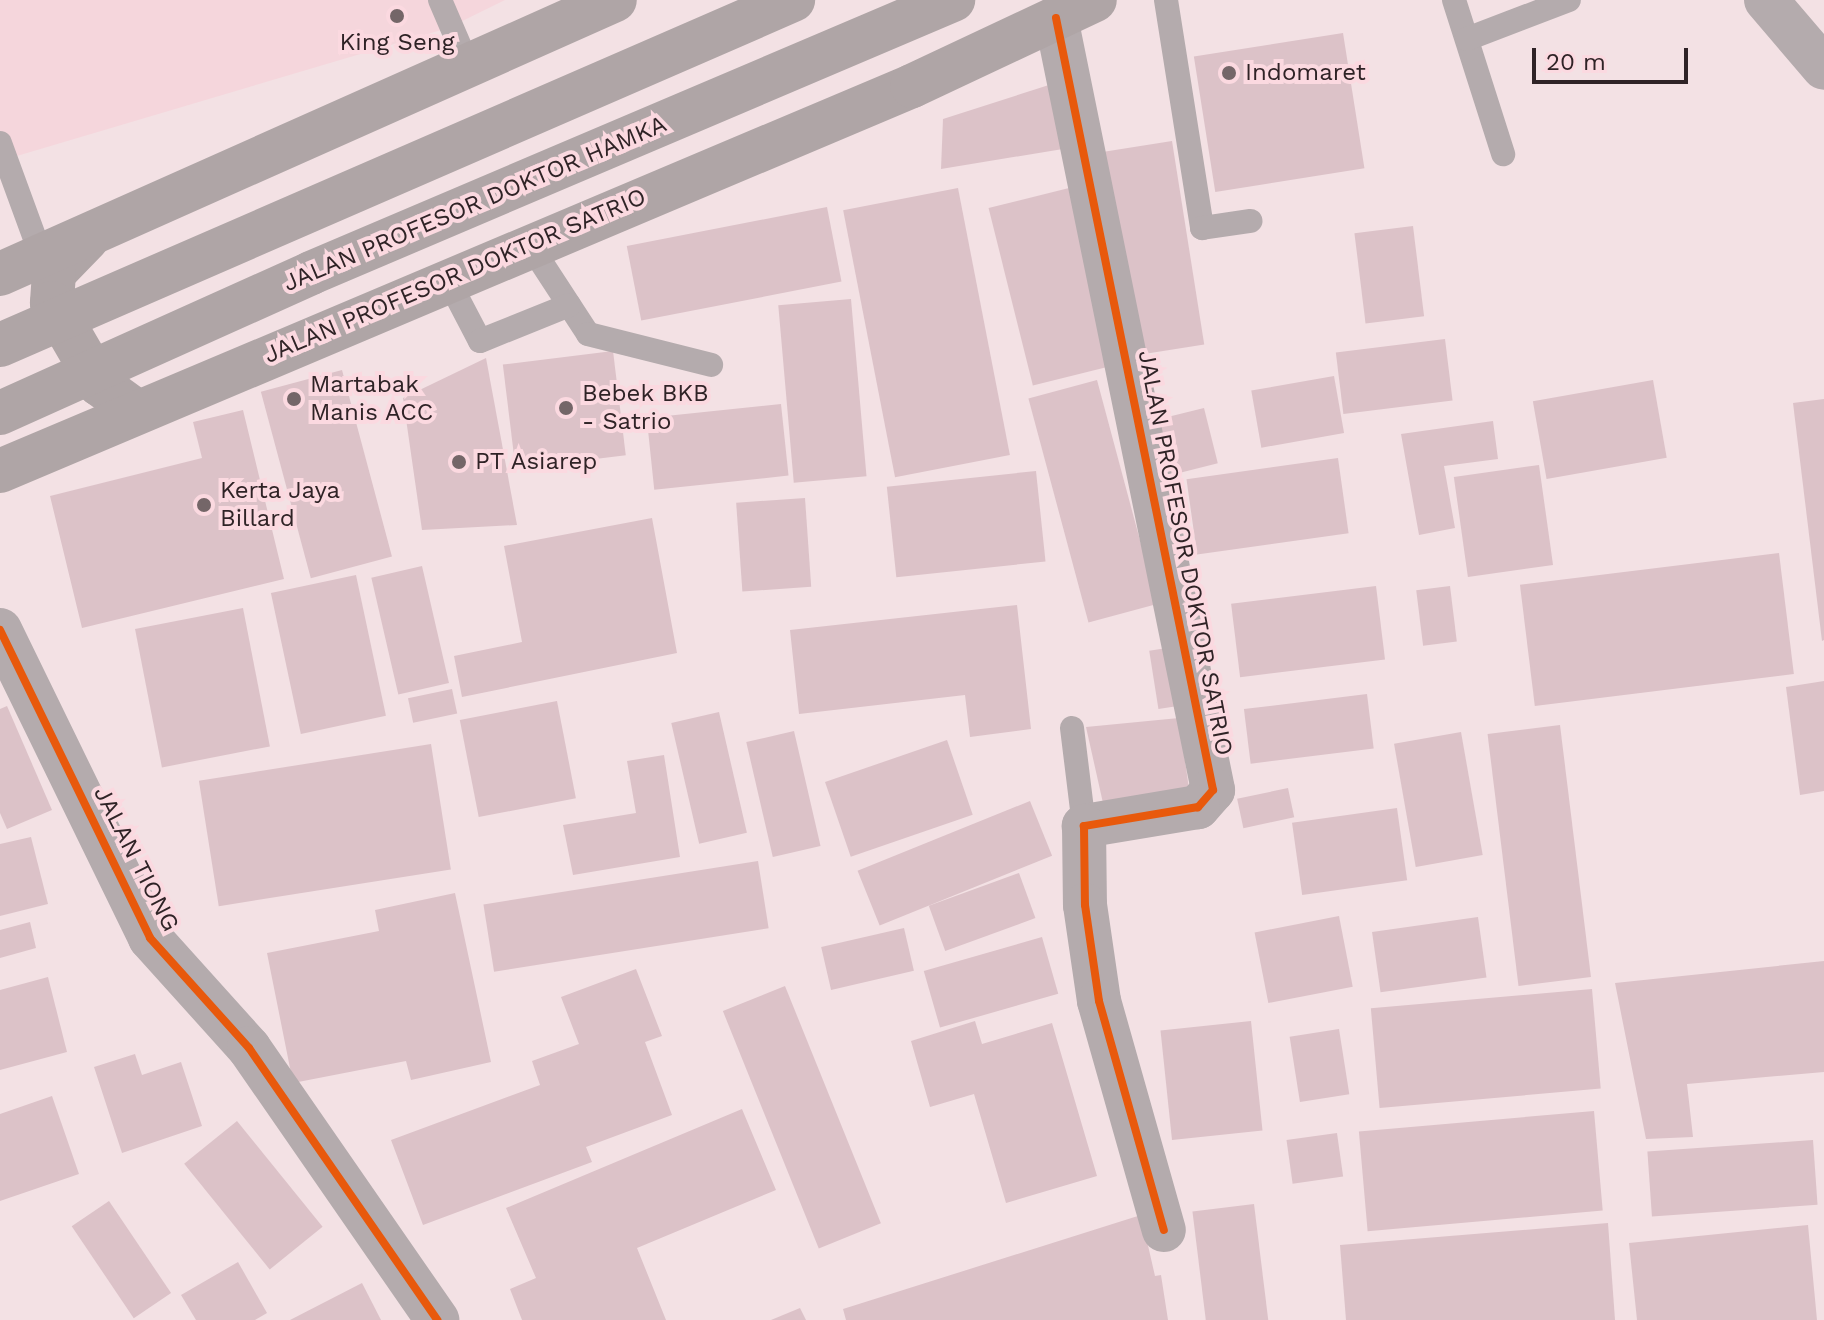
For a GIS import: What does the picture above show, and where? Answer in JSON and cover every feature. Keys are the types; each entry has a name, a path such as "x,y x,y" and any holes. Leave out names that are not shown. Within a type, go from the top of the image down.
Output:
{"main road":[{"path":"0,274 615,0"},
{"path":"0,345 793,0"},
{"name":"JALAN PROFESOR DOKTOR HAMKA","path":"0,413 953,0"},
{"name":"JALAN PROFESOR DOKTOR SATRIO","path":"0,471 447,278 912,86 1043,9 1095,0"},
{"path":"95,231 54,273 52,303 99,384 136,411"}],"street":[{"path":"1766,0 1824,68"},
{"name":"JALAN PROFESOR DOKTOR SATRIO","path":"1043,9 1213,790 1198,807 1084,826"},
{"name":"JALAN TIONG","path":"0,630 150,938 249,1048 437,1320"},
{"path":"1084,826 1085,905 1099,1001 1164,1230"}],"lane":[{"path":"440,0 468,65"},
{"path":"1166,0 1202,228 1250,221"},
{"path":"1454,0 1503,154"},
{"path":"1467,39 1569,0"},
{"path":"0,143 41,255"},
{"path":"530,245 588,334 711,365"},
{"path":"447,278 480,341 569,305"},
{"path":"1072,728 1084,826"}],"shaded area":[{"path":"0,0 505,0 448,28 0,161"}],"building":[{"path":"1343,33 1364,168 1215,192 1194,57"},
{"path":"1052,84 1075,147 941,169 943,119"},
{"path":"1172,141 1204,344 1133,356 1101,152"},
{"path":"1073,187 1117,365 1033,386 989,208"},
{"path":"958,188 1010,455 895,477 843,210"},
{"path":"827,207 842,282 641,321 627,246"},
{"path":"1413,226 1424,316 1366,324 1354,233"},
{"path":"851,299 867,476 794,483 778,305"},
{"path":"1445,339 1453,401 1343,414 1336,352"},
{"name":"Bebek BKB - Satrio","path":"613,351 626,455 516,469 503,365"},
{"name":"PT Asiarep","path":"486,358 517,525 422,530 403,398"},
{"path":"342,370 392,556 311,578 261,392"},
{"path":"1334,376 1344,433 1261,448 1251,391"},
{"path":"1097,380 1157,604 1088,622 1028,398"},
{"path":"1653,380 1667,458 1547,479 1533,401"},
{"path":"1824,399 1824,640 1822,641 1793,403"},
{"path":"781,404 789,476 654,490 647,418"},
{"path":"1204,408 1218,463 1169,475 1155,420"},
{"path":"243,410 284,579 82,628 50,496 202,458 193,422"},
{"path":"1493,421 1498,459 1444,466 1455,528 1419,535 1401,434"},
{"path":"1338,458 1349,533 1197,555 1186,479"},
{"path":"1539,465 1553,565 1468,577 1454,477"},
{"path":"1036,471 1046,562 896,577 887,487"},
{"path":"805,498 811,587 742,592 736,503"},
{"path":"652,518 677,653 462,697 454,656 522,642 504,546"},
{"path":"1779,553 1794,674 1535,706 1520,585"},
{"path":"422,566 449,683 398,695 371,578"},
{"path":"356,575 386,716 301,734 271,593"},
{"path":"1376,586 1385,659 1240,677 1231,604"},
{"path":"1450,586 1457,642 1423,646 1416,590"},
{"path":"1017,605 1031,729 970,737 965,695 799,714 790,630"},
{"path":"243,608 270,746 162,767 135,629"},
{"path":"1167,648 1176,706 1158,709 1149,651"},
{"path":"1824,681 1824,791 1800,795 1786,687"},
{"path":"452,689 457,713 413,723 408,698"},
{"path":"1367,694 1374,749 1251,764 1244,709"},
{"path":"557,701 576,798 479,817 460,720"},
{"path":"7,706 52,810 7,829 0,813 0,709"},
{"path":"719,712 747,833 699,844 671,723"},
{"path":"1179,718 1191,803 1105,812 1086,727"},
{"path":"1560,725 1591,977 1518,986 1488,734"},
{"path":"794,731 821,846 773,857 746,742"},
{"path":"1461,732 1483,855 1416,867 1394,744"},
{"path":"947,740 973,815 851,857 825,782"},
{"path":"431,744 451,869 219,906 199,781"},
{"path":"664,755 680,857 573,875 563,825 636,813 627,761"},
{"path":"1288,788 1294,817 1243,828 1237,799"},
{"path":"1030,801 1052,856 880,925 858,871"},
{"path":"1397,808 1407,880 1302,895 1292,823"},
{"path":"31,837 48,904 0,916 0,844"},
{"path":"758,861 769,928 494,972 483,904"},
{"path":"1019,873 1035,918 945,951 929,906"},
{"path":"455,893 491,1062 411,1080 406,1061 293,1083 267,953 379,931 375,910"},
{"path":"1339,916 1353,987 1268,1003 1255,932"},
{"path":"1478,917 1486,977 1381,992 1372,932"},
{"path":"30,922 36,948 0,958 0,930"},
{"path":"904,928 914,971 831,990 821,947"},
{"path":"1042,937 1058,994 940,1028 924,971"},
{"path":"1824,961 1824,1072 1687,1084 1693,1137 1646,1139 1615,983"},
{"path":"636,969 662,1036 645,1042 672,1115 586,1147 592,1162 423,1225 391,1140 540,1085 532,1061 579,1044 561,997"},
{"path":"48,977 67,1052 0,1070 0,990"},
{"path":"785,986 881,1223 819,1248 723,1011"},
{"path":"1592,989 1601,1089 1380,1108 1371,1008"},
{"path":"975,1021 982,1044 1052,1023 1097,1176 1006,1203 974,1094 930,1107 911,1041"},
{"path":"1251,1021 1262,1130 1172,1140 1160,1031"},
{"path":"1339,1029 1349,1094 1300,1102 1290,1037"},
{"path":"135,1054 142,1075 181,1062 202,1126 122,1153 94,1067"},
{"path":"52,1096 79,1174 0,1201 0,1114"},
{"path":"742,1109 776,1190 637,1248 666,1320 522,1320 510,1289 536,1278 506,1208"},
{"path":"1594,1111 1603,1211 1368,1231 1359,1132"},
{"path":"237,1121 323,1227 270,1269 184,1164"},
{"path":"1337,1133 1343,1177 1293,1184 1286,1140"},
{"path":"1813,1140 1818,1205 1652,1216 1647,1152"},
{"path":"109,1201 171,1293 134,1318 72,1226"},
{"path":"1254,1204 1268,1320 1206,1320 1192,1212"},
{"path":"1141,1215 1155,1276 1161,1275 1168,1320 846,1320 843,1309"},
{"path":"1608,1223 1615,1320 1346,1320 1340,1245"},
{"path":"1808,1225 1817,1320 1637,1320 1629,1243"},
{"path":"238,1262 267,1313 255,1320 196,1320 181,1295"},
{"path":"362,1283 381,1320 290,1320"},
{"path":"800,1308 806,1320 771,1320"}],"cycle path":[{"path":"1056,18 1213,790 1198,807 1084,826 1085,905 1099,1001 1164,1230"},
{"path":"0,630 150,938 249,1048 437,1320"}],"place":[{"name":"King Seng","path":"397,16"},
{"name":"Indomaret","path":"1229,73"},
{"name":"Martabak Manis ACC","path":"294,399"},
{"name":"Bebek BKB - Satrio","path":"566,408"},
{"name":"PT Asiarep","path":"459,462"},
{"name":"Kerta Jaya Billard","path":"204,505"}]}
